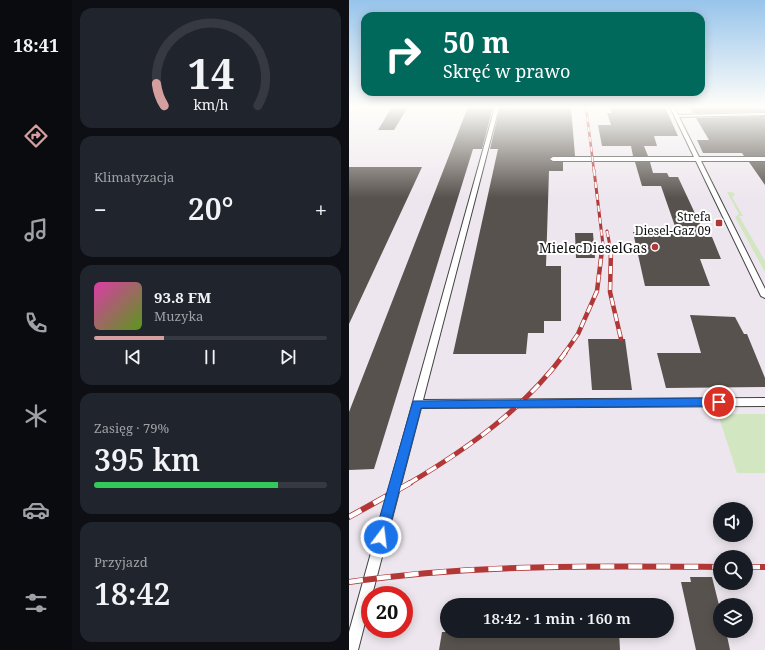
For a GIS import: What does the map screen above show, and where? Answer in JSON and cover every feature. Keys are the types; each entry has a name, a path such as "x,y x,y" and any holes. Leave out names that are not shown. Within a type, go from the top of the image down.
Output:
{"lane":[{"path":"351,650 489,137"},
{"path":"687,137 765,296"},
{"path":"553,159 765,159"},
{"path":"417,404 765,402"}],"shaded area":[{"path":"349,137 765,137 765,650 349,650"}],"green space":[{"path":"727,192 732,192 735,194 732,197 743,216 739,216 765,261 765,272 735,217 739,214"},
{"path":"718,414 765,414 765,473 737,473"}],"building":[{"path":"456,137 485,137 482,149 473,149 374,469 349,470 349,412"},
{"path":"493,137 573,137 575,156 553,156 549,159 553,162 563,162 563,171 549,171 546,266 561,266 561,321 544,321 544,333 528,333 526,354 453,354 498,149 490,149"},
{"path":"600,137 654,137 657,146 644,146 648,156 633,156 631,146 602,146"},
{"path":"707,137 765,137 765,156 744,156 742,153 703,153 697,140 709,140"},
{"path":"635,162 650,162 653,173 667,173 669,177 678,177 706,237 712,237 721,259 700,259 710,286 645,286 633,232 677,232 661,186 642,186"},
{"path":"749,162 765,162 765,185"},
{"path":"349,167 422,167 349,324"},
{"path":"575,233 593,233 595,258 576,258"},
{"path":"690,315 735,317 744,334 747,334 765,378 765,387 666,388 657,353 701,353"},
{"path":"588,339 625,339 632,390 592,390"},
{"path":"690,577 712,577 713,590 715,590 717,598 713,598 713,638 727,638 730,650 696,650 681,582 691,582"},
{"path":"441,638 619,638 620,650 439,650"}],"railway":[{"path":"590,137 594,171"},
{"path":"594,170 603,245 602,251"},
{"path":"607,231 611,251"},
{"path":"564,354 578,334 597,291 602,250"},
{"path":"611,251 610,292 621,339"},
{"path":"408,484 452,457 513,410 549,373 565,353"},
{"path":"349,517 410,483"},
{"path":"349,582 442,572 534,567 713,567"},
{"path":"753,567 765,567"}],"place":[{"name":"Strefa Diesel-Gaz 09","path":"719,223"},
{"name":"MielecDieselGas","path":"655,247"}],"route":[{"path":"381,537 417,404 719,402"}]}
